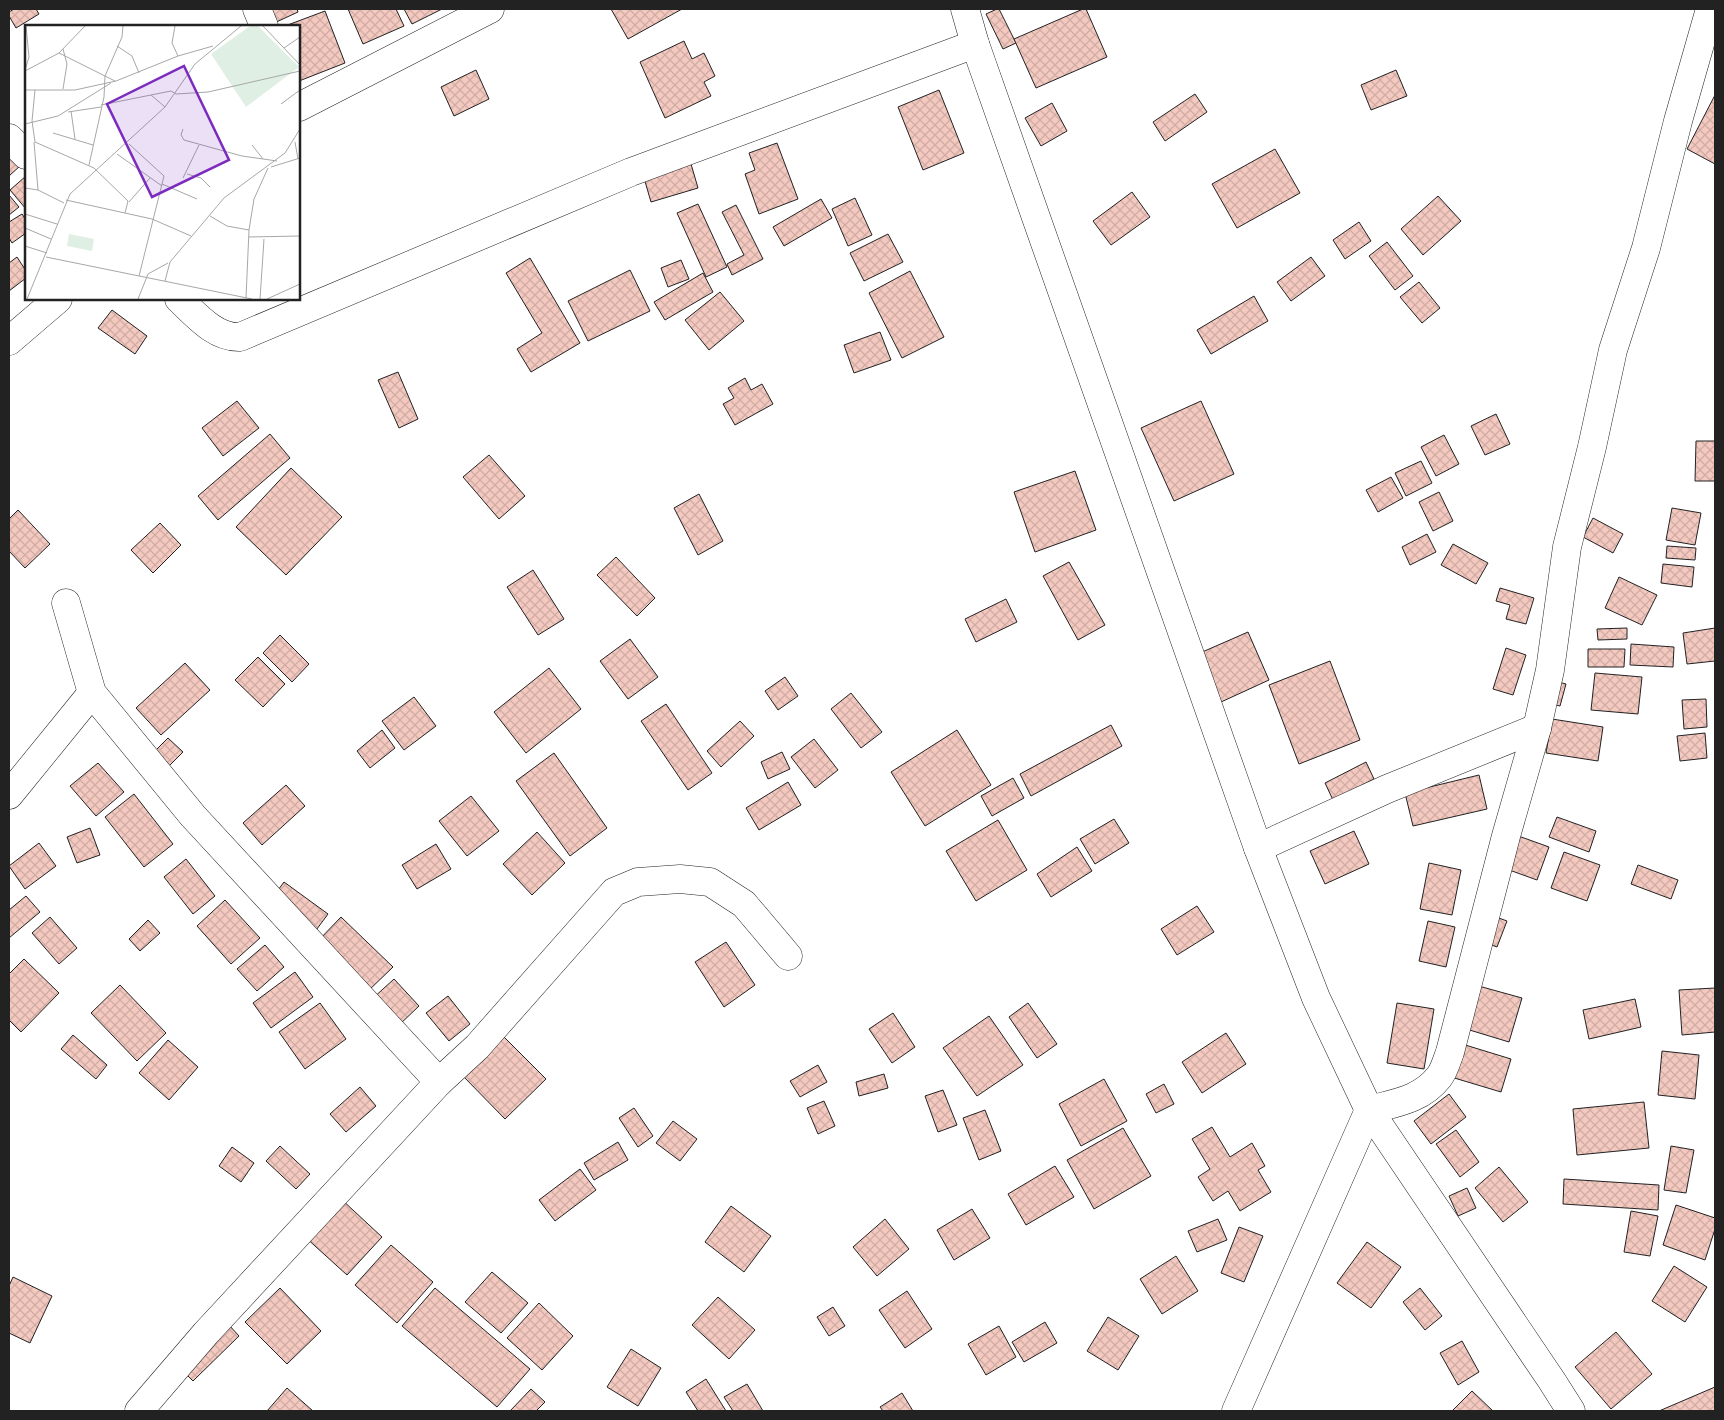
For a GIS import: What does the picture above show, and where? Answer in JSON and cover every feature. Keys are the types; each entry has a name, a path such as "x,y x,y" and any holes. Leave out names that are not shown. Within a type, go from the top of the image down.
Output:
{"street":[{"path":"257,9 264,25"},
{"path":"300,106 490,9"},
{"path":"965,9 975,44 1258,848 1316,998 1369,1110 1571,1411"},
{"path":"1369,1110 1408,1100 1424,1092 1440,1076 1450,1052 1506,836 1537,728 1550,670 1567,547 1592,447 1613,350 1646,248 1678,120 1710,9"},
{"path":"180,300 219,332 230,337 240,337 631,172 975,44"},
{"path":"9,138 25,154"},
{"path":"9,341 57,300"},
{"path":"66,603 92,693 193,816 439,1082"},
{"path":"9,795 92,693"},
{"path":"1258,848 1386,789 1537,728"},
{"path":"139,1411 206,1333 439,1082 477,1046 614,892 638,882 680,879 710,882 744,904 788,956"},
{"path":"1236,1411 1369,1110"}],"building":[{"path":"14,9 36,9 39,14 16,28 9,16 9,12"},
{"path":"265,9 297,9 298,12 272,24"},
{"path":"348,9 396,9 404,26 363,44"},
{"path":"404,9 442,9 412,24"},
{"path":"611,9 682,9 628,39"},
{"path":"999,9 1016,43 1003,49 986,14"},
{"path":"1086,9 1107,57 1036,88 1014,39"},
{"path":"325,11 345,63 300,81 300,25 288,25"},
{"path":"684,41 692,59 704,53 715,76 704,82 711,96 665,118 640,62"},
{"path":"476,70 489,99 454,116 441,87"},
{"path":"1396,70 1407,96 1371,110 1361,85"},
{"path":"939,90 964,153 923,170 898,107"},
{"path":"1195,94 1207,112 1165,141 1153,122"},
{"path":"1715,95 1715,164 1687,149"},
{"path":"1052,103 1067,131 1041,146 1025,118"},
{"path":"777,143 798,199 759,214 745,174 755,170 749,153"},
{"path":"1275,149 1300,193 1237,228 1212,184"},
{"path":"9,153 20,166 9,176"},
{"path":"691,164 698,188 651,202 644,178"},
{"path":"25,177 25,208 10,190"},
{"path":"1132,192 1150,217 1111,245 1093,221"},
{"path":"9,195 19,207 9,215"},
{"path":"1438,196 1461,221 1423,255 1401,229"},
{"path":"855,198 872,235 848,246 832,209"},
{"path":"821,199 832,218 784,246 773,227"},
{"path":"698,204 727,267 706,277 677,213"},
{"path":"736,205 763,259 732,275 727,264 744,255 722,212"},
{"path":"22,214 25,218 25,234 12,243 9,238 9,222"},
{"path":"1359,222 1371,241 1345,259 1333,240"},
{"path":"888,234 903,262 864,281 850,253"},
{"path":"1387,242 1413,276 1395,290 1369,256"},
{"path":"17,257 25,269 25,279 9,291 9,263"},
{"path":"1311,257 1325,276 1291,301 1277,282"},
{"path":"530,258 580,343 531,372 517,349 542,333 506,273"},
{"path":"681,260 689,279 668,287 661,268"},
{"path":"630,270 650,311 588,341 568,301"},
{"path":"910,271 944,337 902,358 869,293"},
{"path":"703,273 713,292 665,320 654,302"},
{"path":"1419,282 1440,308 1422,323 1400,297"},
{"path":"720,292 744,321 709,350 685,320"},
{"path":"1254,296 1268,321 1211,354 1197,330"},
{"path":"112,310 147,336 135,354 98,328"},
{"path":"880,332 891,360 854,373 844,345"},
{"path":"398,372 418,419 399,428 378,380"},
{"path":"745,378 751,390 762,384 773,404 735,425 723,404 734,398 728,388"},
{"path":"237,401 259,428 223,456 202,428"},
{"path":"1201,401 1234,474 1174,501 1141,428"},
{"path":"1496,414 1510,444 1485,455 1471,426"},
{"path":"270,434 290,458 218,520 198,496"},
{"path":"1444,435 1459,464 1436,476 1421,447"},
{"path":"1696,441 1715,441 1715,481 1695,481"},
{"path":"489,455 525,496 499,519 463,477"},
{"path":"1421,461 1432,483 1406,496 1395,473"},
{"path":"291,468 342,517 286,575 236,527"},
{"path":"1075,471 1096,530 1035,552 1014,492"},
{"path":"1391,477 1403,498 1378,512 1366,490"},
{"path":"1439,492 1453,521 1433,531 1419,502"},
{"path":"699,494 723,541 698,555 674,508"},
{"path":"1672,508 1701,513 1695,545 1666,540"},
{"path":"18,510 50,544 25,568 9,551 9,519"},
{"path":"1593,518 1623,534 1613,553 1583,537"},
{"path":"160,523 181,545 153,573 131,550"},
{"path":"1427,534 1436,552 1410,565 1402,547"},
{"path":"1453,544 1488,563 1476,584 1441,565"},
{"path":"1667,546 1696,548 1695,560 1666,558"},
{"path":"616,557 655,598 637,616 597,575"},
{"path":"1069,562 1105,625 1078,640 1043,576"},
{"path":"1663,564 1694,567 1692,587 1661,583"},
{"path":"533,570 564,619 538,635 507,587"},
{"path":"1619,577 1657,595 1642,625 1605,608"},
{"path":"1500,588 1534,598 1526,624 1506,619 1510,605 1496,601"},
{"path":"1006,599 1017,622 976,642 965,619"},
{"path":"1627,628 1627,639 1598,640 1597,629"},
{"path":"1715,628 1715,661 1687,664 1683,633"},
{"path":"1248,632 1269,680 1221,702 1200,653"},
{"path":"280,635 309,664 292,682 263,653"},
{"path":"630,639 658,677 628,699 600,661"},
{"path":"1631,644 1674,647 1673,667 1630,665"},
{"path":"1506,648 1526,655 1513,695 1493,689"},
{"path":"1588,649 1625,649 1624,667 1588,667"},
{"path":"258,657 285,684 263,707 235,680"},
{"path":"1330,661 1360,740 1299,764 1269,685"},
{"path":"185,663 210,690 161,735 136,708"},
{"path":"549,668 581,709 526,753 494,712"},
{"path":"1595,673 1642,677 1638,714 1591,710"},
{"path":"785,677 798,696 778,710 765,691"},
{"path":"1544,678 1566,684 1560,706 1538,700"},
{"path":"851,693 882,732 861,748 831,709"},
{"path":"414,697 436,726 404,750 382,721"},
{"path":"1706,699 1707,727 1684,729 1682,700"},
{"path":"666,704 712,773 688,790 641,721"},
{"path":"1552,719 1603,727 1598,761 1546,753"},
{"path":"740,721 754,736 721,767 707,751"},
{"path":"1111,725 1122,746 1031,796 1020,774"},
{"path":"382,730 395,748 370,768 357,751"},
{"path":"957,730 991,785 925,826 891,772"},
{"path":"1705,733 1707,758 1680,761 1677,736"},
{"path":"168,738 183,752 152,783 138,768"},
{"path":"814,739 838,770 815,788 791,757"},
{"path":"782,752 790,769 768,779 761,762"},
{"path":"554,753 607,828 570,856 516,781"},
{"path":"1366,762 1374,779 1333,800 1325,783"},
{"path":"98,763 124,792 96,816 70,786"},
{"path":"1479,775 1487,809 1413,826 1405,793"},
{"path":"1013,778 1024,798 992,816 981,796"},
{"path":"788,782 801,805 759,830 746,808"},
{"path":"286,785 305,806 262,845 243,823"},
{"path":"134,794 173,844 144,867 105,817"},
{"path":"471,796 499,831 467,856 439,821"},
{"path":"1557,817 1596,831 1589,852 1549,837"},
{"path":"1114,819 1129,843 1095,864 1080,839"},
{"path":"998,820 1027,870 976,901 946,851"},
{"path":"90,828 100,855 77,863 67,837"},
{"path":"1499,829 1549,847 1537,880 1487,862"},
{"path":"1354,831 1369,864 1325,884 1310,851"},
{"path":"537,832 565,863 532,895 503,864"},
{"path":"39,843 56,866 25,889 9,866"},
{"path":"436,844 451,869 417,889 402,865"},
{"path":"1077,847 1092,871 1051,897 1037,874"},
{"path":"1564,852 1600,865 1587,901 1551,888"},
{"path":"186,859 215,896 193,914 164,877"},
{"path":"1429,863 1461,870 1452,915 1420,909"},
{"path":"1638,865 1678,880 1671,899 1631,884"},
{"path":"284,882 328,914 311,937 267,905"},
{"path":"26,896 40,912 9,938 9,910"},
{"path":"225,900 260,938 231,964 197,926"},
{"path":"1197,906 1214,932 1177,955 1161,929"},
{"path":"1480,911 1507,921 1497,947 1470,937"},
{"path":"50,917 77,948 59,964 32,933"},
{"path":"341,917 393,967 367,992 316,943"},
{"path":"148,920 160,933 140,951 129,939"},
{"path":"1428,921 1455,927 1446,967 1419,961"},
{"path":"726,942 755,985 724,1007 695,962"},
{"path":"265,945 284,967 257,991 237,969"},
{"path":"24,959 59,993 21,1032 9,1020 9,974"},
{"path":"295,972 313,997 271,1028 253,1003"},
{"path":"394,979 419,1006 397,1027 371,1000"},
{"path":"120,985 166,1033 137,1061 91,1013"},
{"path":"1475,985 1522,998 1509,1042 1463,1028"},
{"path":"1715,988 1715,1032 1682,1035 1679,990"},
{"path":"448,996 470,1024 449,1041 426,1013"},
{"path":"1635,999 1641,1027 1589,1039 1583,1010"},
{"path":"320,1003 346,1039 305,1069 279,1032"},
{"path":"1028,1003 1057,1044 1037,1058 1009,1017"},
{"path":"1397,1003 1434,1009 1424,1069 1387,1063"},
{"path":"893,1013 915,1047 892,1063 869,1029"},
{"path":"989,1016 1023,1065 977,1096 943,1048"},
{"path":"1226,1033 1246,1064 1202,1093 1182,1062"},
{"path":"73,1035 107,1065 96,1079 61,1049"},
{"path":"503,1036 546,1079 505,1119 463,1076"},
{"path":"168,1040 198,1067 169,1100 139,1073"},
{"path":"1462,1044 1511,1059 1501,1092 1451,1077"},
{"path":"1662,1051 1699,1055 1695,1099 1658,1095"},
{"path":"818,1065 827,1082 800,1097 790,1081"},
{"path":"884,1074 888,1088 859,1096 856,1082"},
{"path":"1104,1079 1127,1121 1081,1146 1059,1104"},
{"path":"1164,1084 1174,1104 1156,1113 1146,1094"},
{"path":"360,1087 376,1106 346,1132 330,1114"},
{"path":"943,1090 957,1125 938,1132 925,1096"},
{"path":"1449,1094 1466,1117 1431,1144 1414,1121"},
{"path":"824,1101 835,1126 818,1134 807,1108"},
{"path":"1644,1102 1649,1148 1577,1155 1573,1109"},
{"path":"634,1108 653,1136 638,1147 619,1118"},
{"path":"985,1110 1001,1151 979,1160 963,1118"},
{"path":"673,1121 697,1139 680,1161 656,1143"},
{"path":"1212,1127 1230,1157 1252,1143 1265,1166 1258,1170 1271,1192 1240,1211 1228,1191 1213,1201 1198,1177 1210,1169 1192,1139"},
{"path":"1123,1128 1151,1176 1094,1209 1067,1160"},
{"path":"1456,1130 1479,1162 1460,1177 1436,1144"},
{"path":"618,1142 628,1160 594,1180 584,1163"},
{"path":"280,1146 310,1174 296,1189 266,1161"},
{"path":"1671,1146 1694,1150 1686,1193 1664,1190"},
{"path":"232,1147 254,1163 241,1182 219,1166"},
{"path":"1055,1166 1074,1197 1026,1225 1008,1194"},
{"path":"1499,1167 1528,1202 1503,1222 1475,1188"},
{"path":"580,1169 596,1190 555,1221 539,1200"},
{"path":"1564,1179 1659,1185 1658,1210 1563,1204"},
{"path":"1467,1188 1476,1208 1458,1216 1449,1196"},
{"path":"340,1198 382,1237 347,1275 304,1236"},
{"path":"1676,1205 1715,1218 1715,1229 1705,1260 1663,1245"},
{"path":"731,1206 771,1236 744,1272 705,1242"},
{"path":"972,1209 990,1238 954,1260 937,1230"},
{"path":"1631,1211 1658,1216 1650,1256 1624,1252"},
{"path":"885,1219 909,1249 877,1276 853,1247"},
{"path":"1218,1219 1227,1240 1197,1252 1188,1231"},
{"path":"1239,1227 1263,1236 1244,1282 1221,1273"},
{"path":"1367,1242 1401,1267 1371,1308 1337,1283"},
{"path":"391,1245 433,1282 397,1323 355,1285"},
{"path":"1176,1256 1198,1291 1162,1314 1140,1279"},
{"path":"1674,1266 1707,1287 1685,1322 1652,1301"},
{"path":"492,1272 528,1303 501,1333 465,1302"},
{"path":"13,1277 52,1296 30,1343 9,1333 9,1286"},
{"path":"280,1288 321,1331 287,1364 245,1322"},
{"path":"435,1288 530,1369 497,1407 402,1326"},
{"path":"1420,1288 1442,1316 1425,1330 1403,1302"},
{"path":"907,1291 932,1329 905,1348 879,1310"},
{"path":"718,1297 755,1330 729,1359 692,1325"},
{"path":"539,1303 573,1336 542,1370 507,1338"},
{"path":"833,1307 845,1326 829,1336 817,1317"},
{"path":"218,1313 239,1336 193,1381 171,1359"},
{"path":"1108,1317 1139,1336 1118,1370 1087,1351"},
{"path":"1045,1322 1057,1343 1024,1362 1012,1342"},
{"path":"999,1326 1016,1357 986,1375 968,1344"},
{"path":"1616,1332 1652,1374 1611,1409 1575,1367"},
{"path":"1462,1341 1479,1372 1458,1385 1440,1353"},
{"path":"631,1349 661,1368 638,1406 607,1387"},
{"path":"706,1379 726,1411 698,1411 686,1392"},
{"path":"747,1384 763,1411 733,1411 724,1397"},
{"path":"1715,1387 1715,1411 1659,1411"},
{"path":"287,1388 313,1411 267,1411"},
{"path":"531,1389 545,1402 536,1411 510,1411"},
{"path":"1472,1391 1493,1411 1452,1411"},
{"path":"902,1393 913,1411 883,1411 880,1407"}]}
